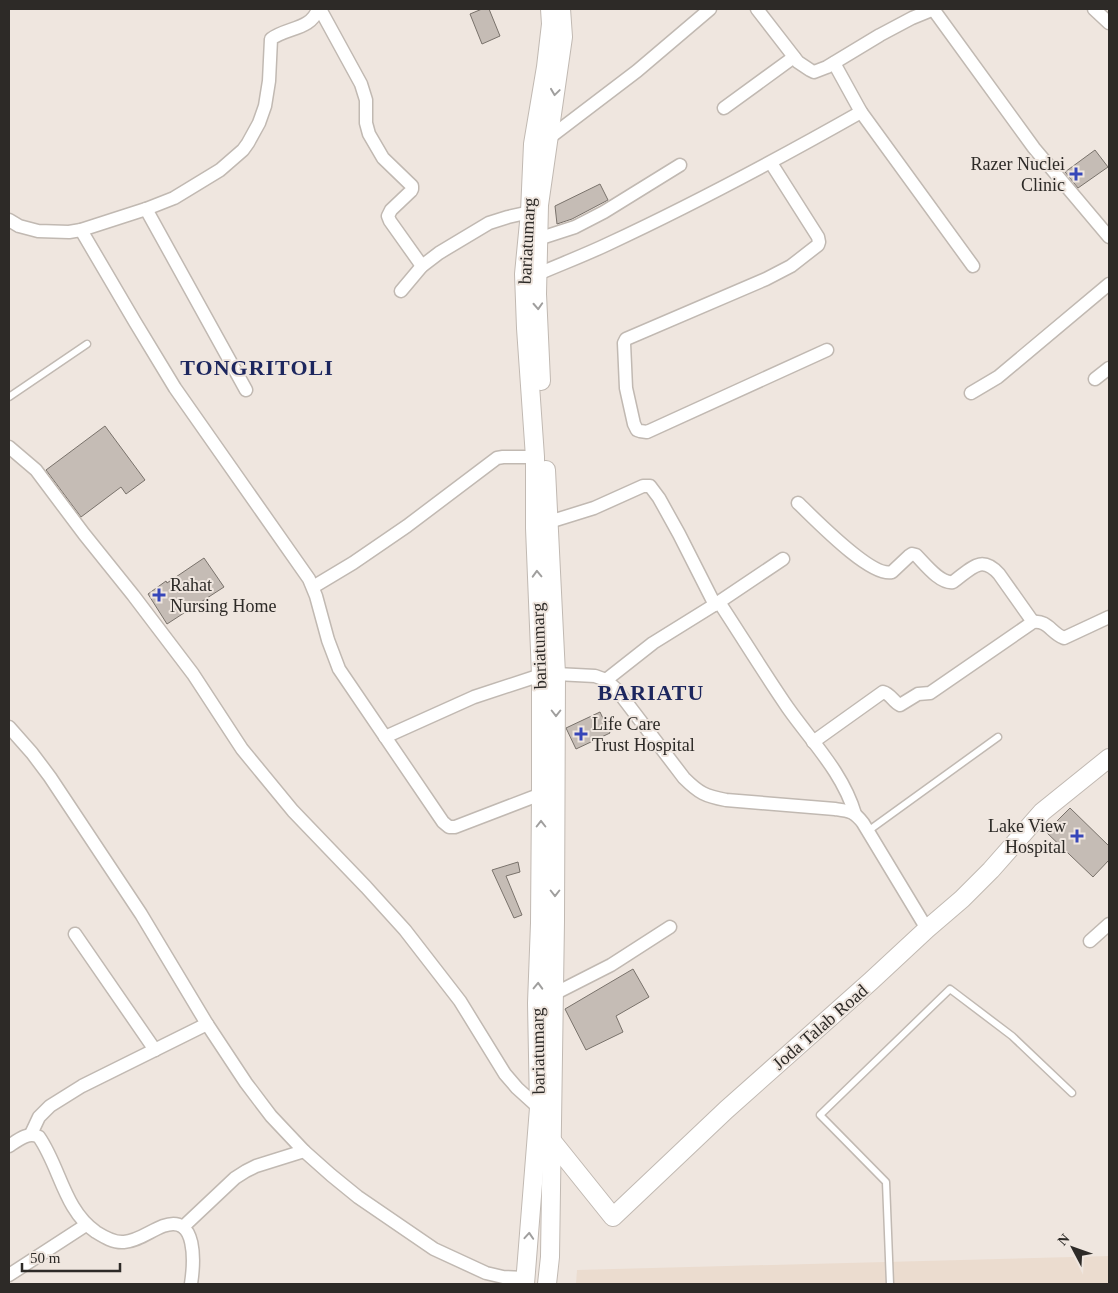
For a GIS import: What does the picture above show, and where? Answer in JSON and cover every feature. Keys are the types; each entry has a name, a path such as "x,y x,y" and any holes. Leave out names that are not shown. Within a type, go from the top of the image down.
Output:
{"main road":[{"name":"bariatumarg","path":"547,1284 550,1257 544,1137 539,1108 537,1003 541,794 549,674 535,528 536,457 524,291 525,250 530,212 533,144 546,67 551,24 550,9"},
{"name":"bariatumarg","path":"525,1281 544,1137 554,994 549,674 550,522 537,294 539,205 563,37 561,9"},
{"name":"Joda Talab Road","path":"544,1137 613,1217 726,1110 871,981 926,929 962,900 1042,812 1109,758"}],"street":[{"path":"9,220 19,226 38,231 69,232 81,230 174,198 220,170 243,150 254,134 265,106 271,39 308,23 319,9 361,84 366,100 367,128 370,134 383,158 412,186 411,191 391,210 388,216 422,266"},
{"path":"548,138 637,71 710,9"},
{"path":"757,9 794,57 804,67 814,72 820,71 880,35 909,13 934,9 1034,148 1109,237"},
{"path":"1094,9 1109,23"},
{"path":"724,108 794,57"},
{"path":"834,63 861,112 973,266"},
{"path":"538,274 607,245 771,163 861,112"},
{"path":"771,163 818,237 818,245 781,272 628,338 624,343 626,388 634,424 637,430 646,432 827,350"},
{"path":"538,239 575,226 604,212 680,165"},
{"path":"146,209 246,390"},
{"path":"401,291 422,266 439,253 489,223 530,212"},
{"path":"81,230 175,388 309,579 339,669 443,822 449,827 455,827 541,794"},
{"path":"971,392 1006,370 1109,284"},
{"path":"1096,379 1109,368"},
{"path":"10,450 36,470 193,674 242,749 293,811 405,930 460,1001 505,1074 539,1108"},
{"path":"313,587 353,563 407,526 497,458 536,457"},
{"path":"550,522 594,508 643,486 650,486 659,498 717,603 788,708 839,777 846,789 855,814"},
{"path":"798,503 846,548 861,560 882,572 890,574 912,554 916,555 945,582 954,582 980,564 988,564 999,574 1033,622"},
{"path":"606,680 653,642 717,603 783,559"},
{"path":"813,742 881,693 887,693 899,705 918,694 930,693 1033,622 1042,622 1064,638 1109,617"},
{"path":"386,737 474,697 549,674 587,674 596,676 606,680 617,690 684,778 700,792 710,797 726,800 835,809 851,811 855,814 864,823 926,929"},
{"path":"9,727 50,777 141,914 207,1024 270,1116 331,1176 358,1197 434,1249 486,1273 525,1281"},
{"path":"1090,941 1109,924"},
{"path":"554,994 611,965 670,927"},
{"path":"75,934 155,1050"},
{"path":"9,1146 31,1134 39,1117 50,1106 82,1086 207,1024"},
{"path":"31,1134 36,1135 41,1141 79,1216 86,1225 107,1238 124,1242 162,1226 177,1224 182,1227 190,1239 193,1254 191,1284"},
{"path":"182,1227 235,1178 246,1171 304,1151"},
{"path":"9,1275 86,1225"}],"lane":[{"path":"9,397 88,344"},
{"path":"868,831 998,737"},
{"path":"890,1284 886,1182 820,1115 950,989 1012,1036 1072,1093"}],"shaded area":[{"path":"1109,1256 1109,1284 576,1284 577,1270"}],"building":[{"path":"482,9 489,9 500,36 482,44 470,14"},
{"path":"1095,150 1108,167 1078,188 1065,172"},
{"path":"600,184 608,200 572,219 557,224 555,206"},
{"path":"105,426 145,480 126,494 121,487 81,517 46,470"},
{"path":"204,558 224,587 167,624 148,594"},
{"path":"600,712 610,733 576,749 566,728"},
{"path":"1070,808 1109,846 1109,860 1093,877 1046,832"},
{"path":"518,862 520,872 506,876 522,915 514,918 492,870"},
{"path":"633,969 649,997 616,1016 623,1032 586,1050 565,1009"}],"place":[{"name":"Razer Nuclei Clinic","path":"1076,174"},
{"name":"Rahat Nursing Home","path":"159,595"},
{"name":"Life Care Trust Hospital","path":"581,734"},
{"name":"Lake View Hospital","path":"1077,836"}],"district":[{"name":"TONGRITOLI","path":"257,367"},
{"name":"BARIATU","path":"651,692"}]}
